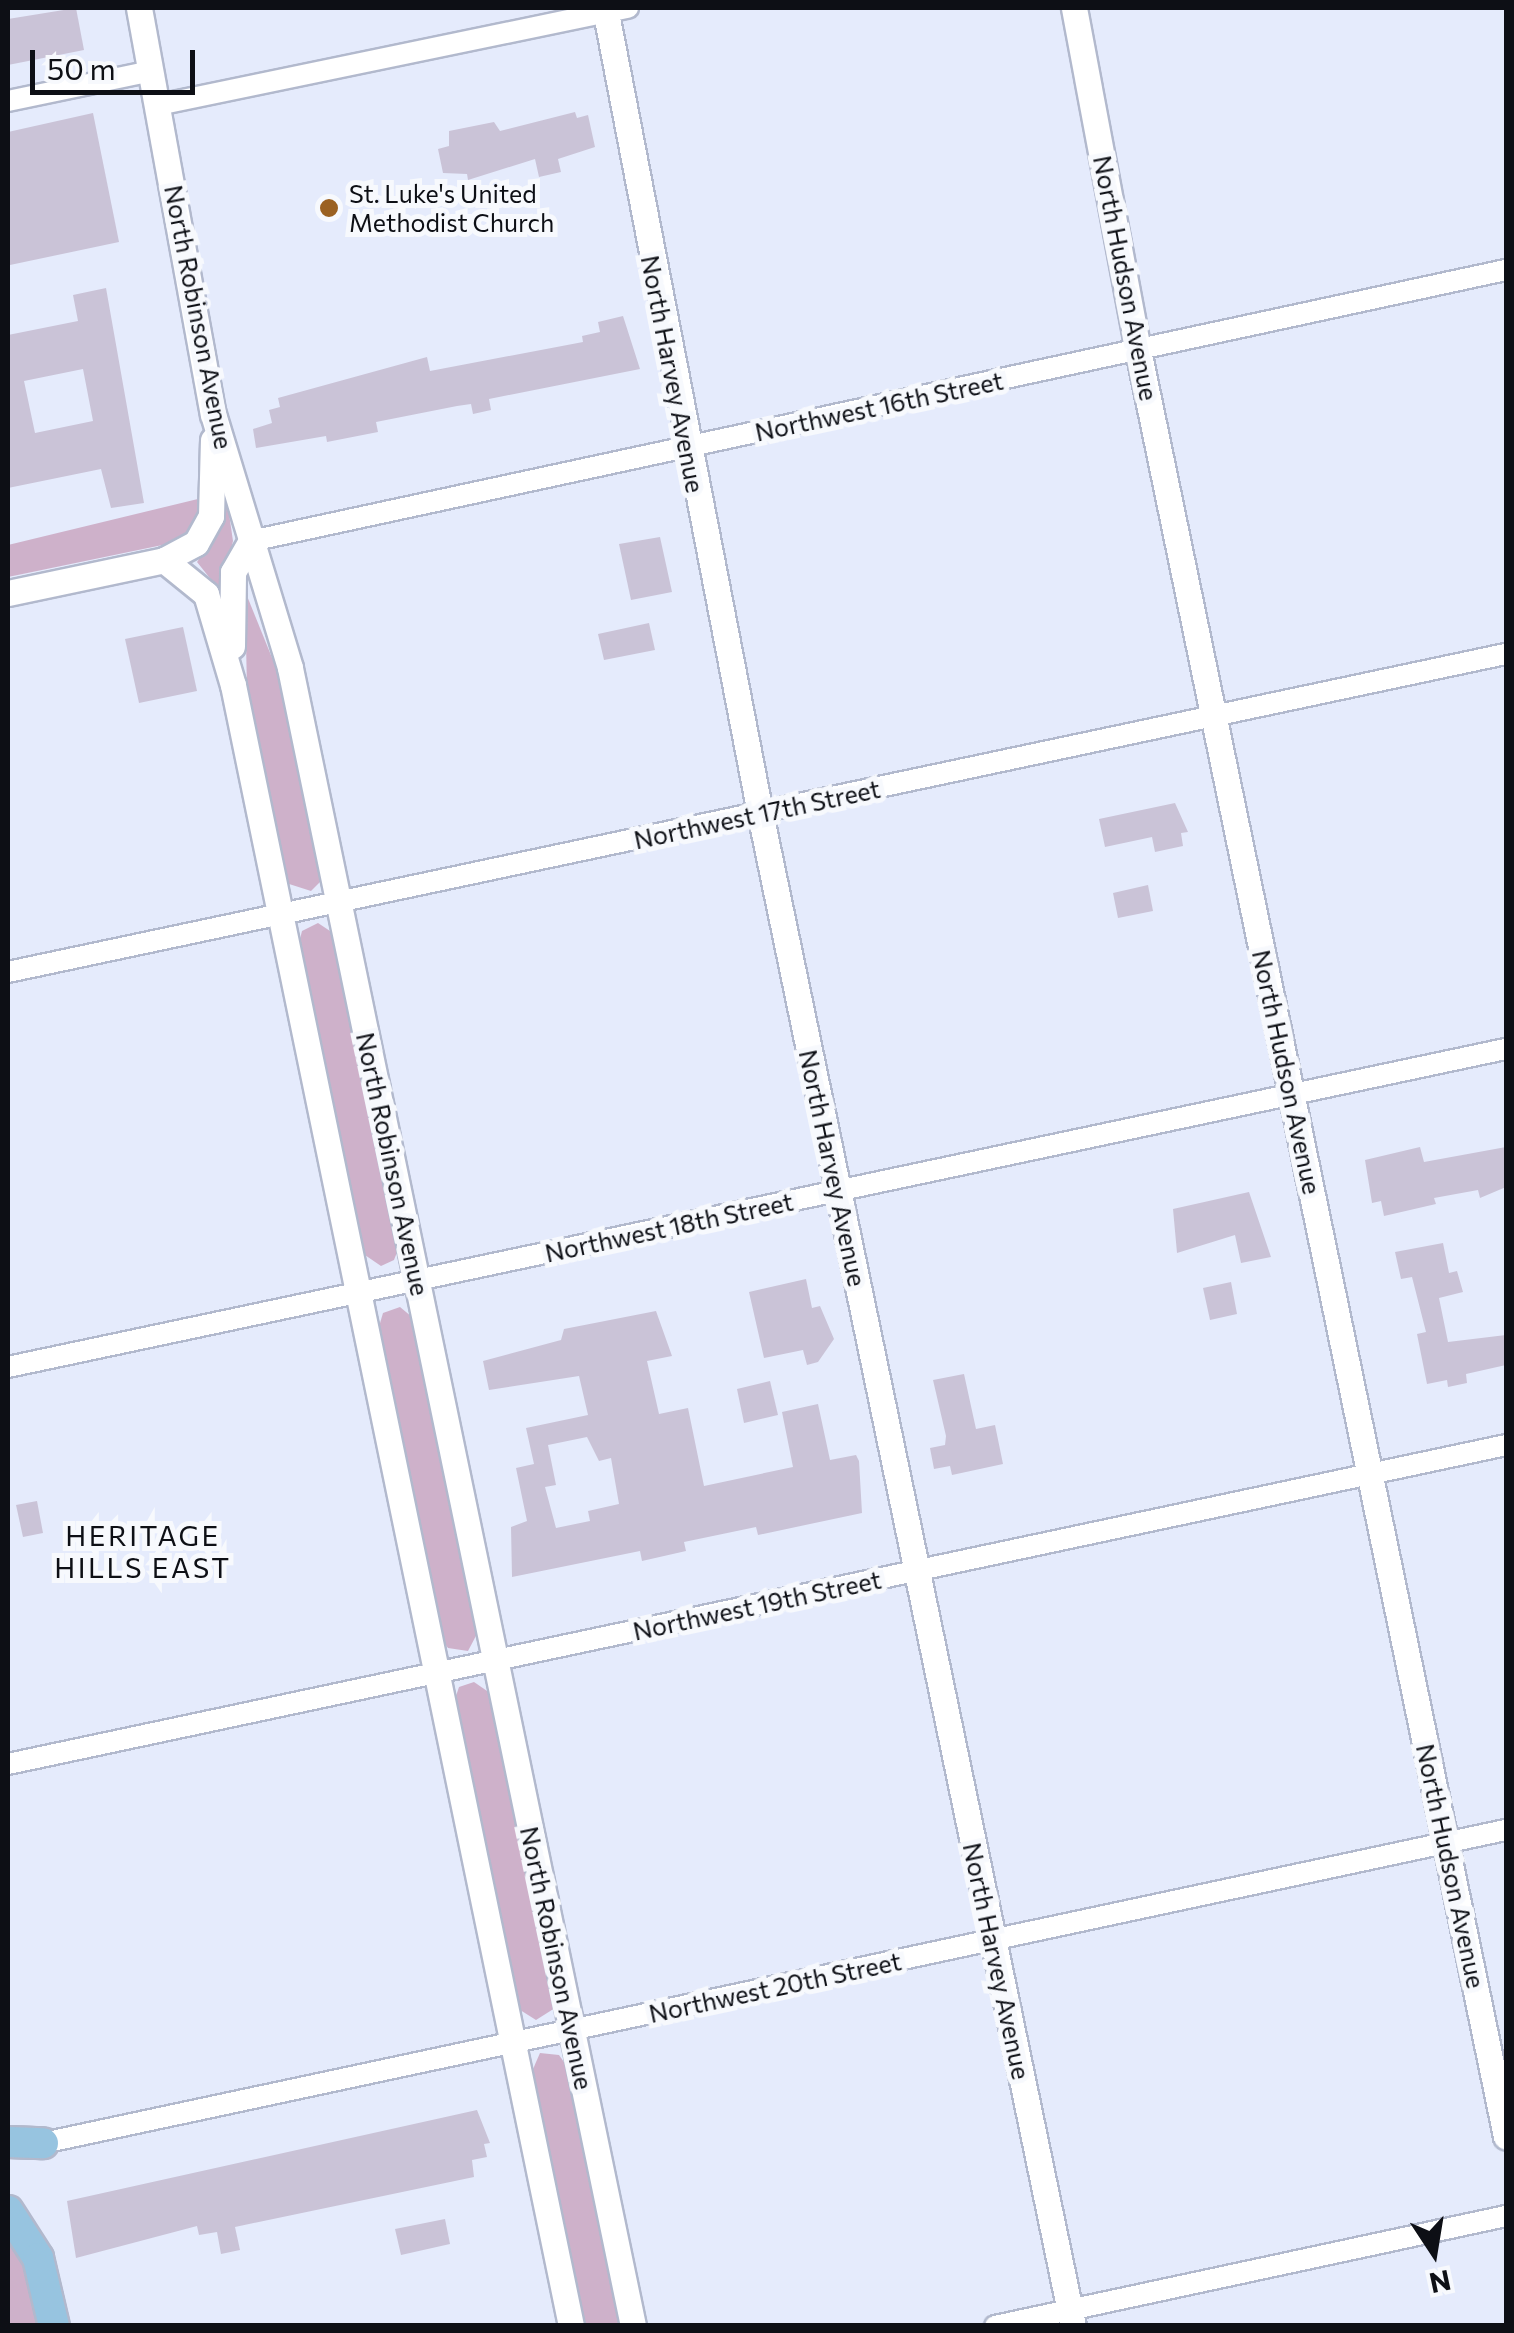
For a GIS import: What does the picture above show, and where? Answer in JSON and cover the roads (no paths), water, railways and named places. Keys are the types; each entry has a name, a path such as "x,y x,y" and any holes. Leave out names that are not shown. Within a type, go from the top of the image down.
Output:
{"main road":[{"path":"8,2142 43,2143"},
{"path":"8,2211 38,2258 54,2326"}],"street":[{"name":"North Robinson Avenue","path":"139,8 213,414 290,668 632,2326"},
{"name":"North Hudson Avenue","path":"1074,8 1138,350 1506,2136"},
{"path":"158,105 613,9"},
{"name":"North Harvey Avenue","path":"613,9 686,447 1072,2318"},
{"path":"8,102 152,70"},
{"name":"Northwest 16th Street","path":"251,541 1506,270"},
{"path":"8,593 164,560 196,543 209,527 213,414"},
{"path":"233,684 231,580 251,541"},
{"path":"164,560 206,594 233,684 571,2326"},
{"name":"Northwest 17th Street","path":"8,972 1506,654"},
{"name":"Northwest 18th Street","path":"8,1366 1506,1049"},
{"name":"Northwest 19th Street","path":"8,1764 1506,1444"},
{"name":"Northwest 20th Street","path":"43,2143 1506,1830"},
{"path":"995,2326 1072,2318 1506,2216"}],"place":[{"name":"St. Luke's United Methodist Church","path":"329,208"}],"district":[{"name":"HERITAGE HILLS EAST","path":"143,1551"}]}
